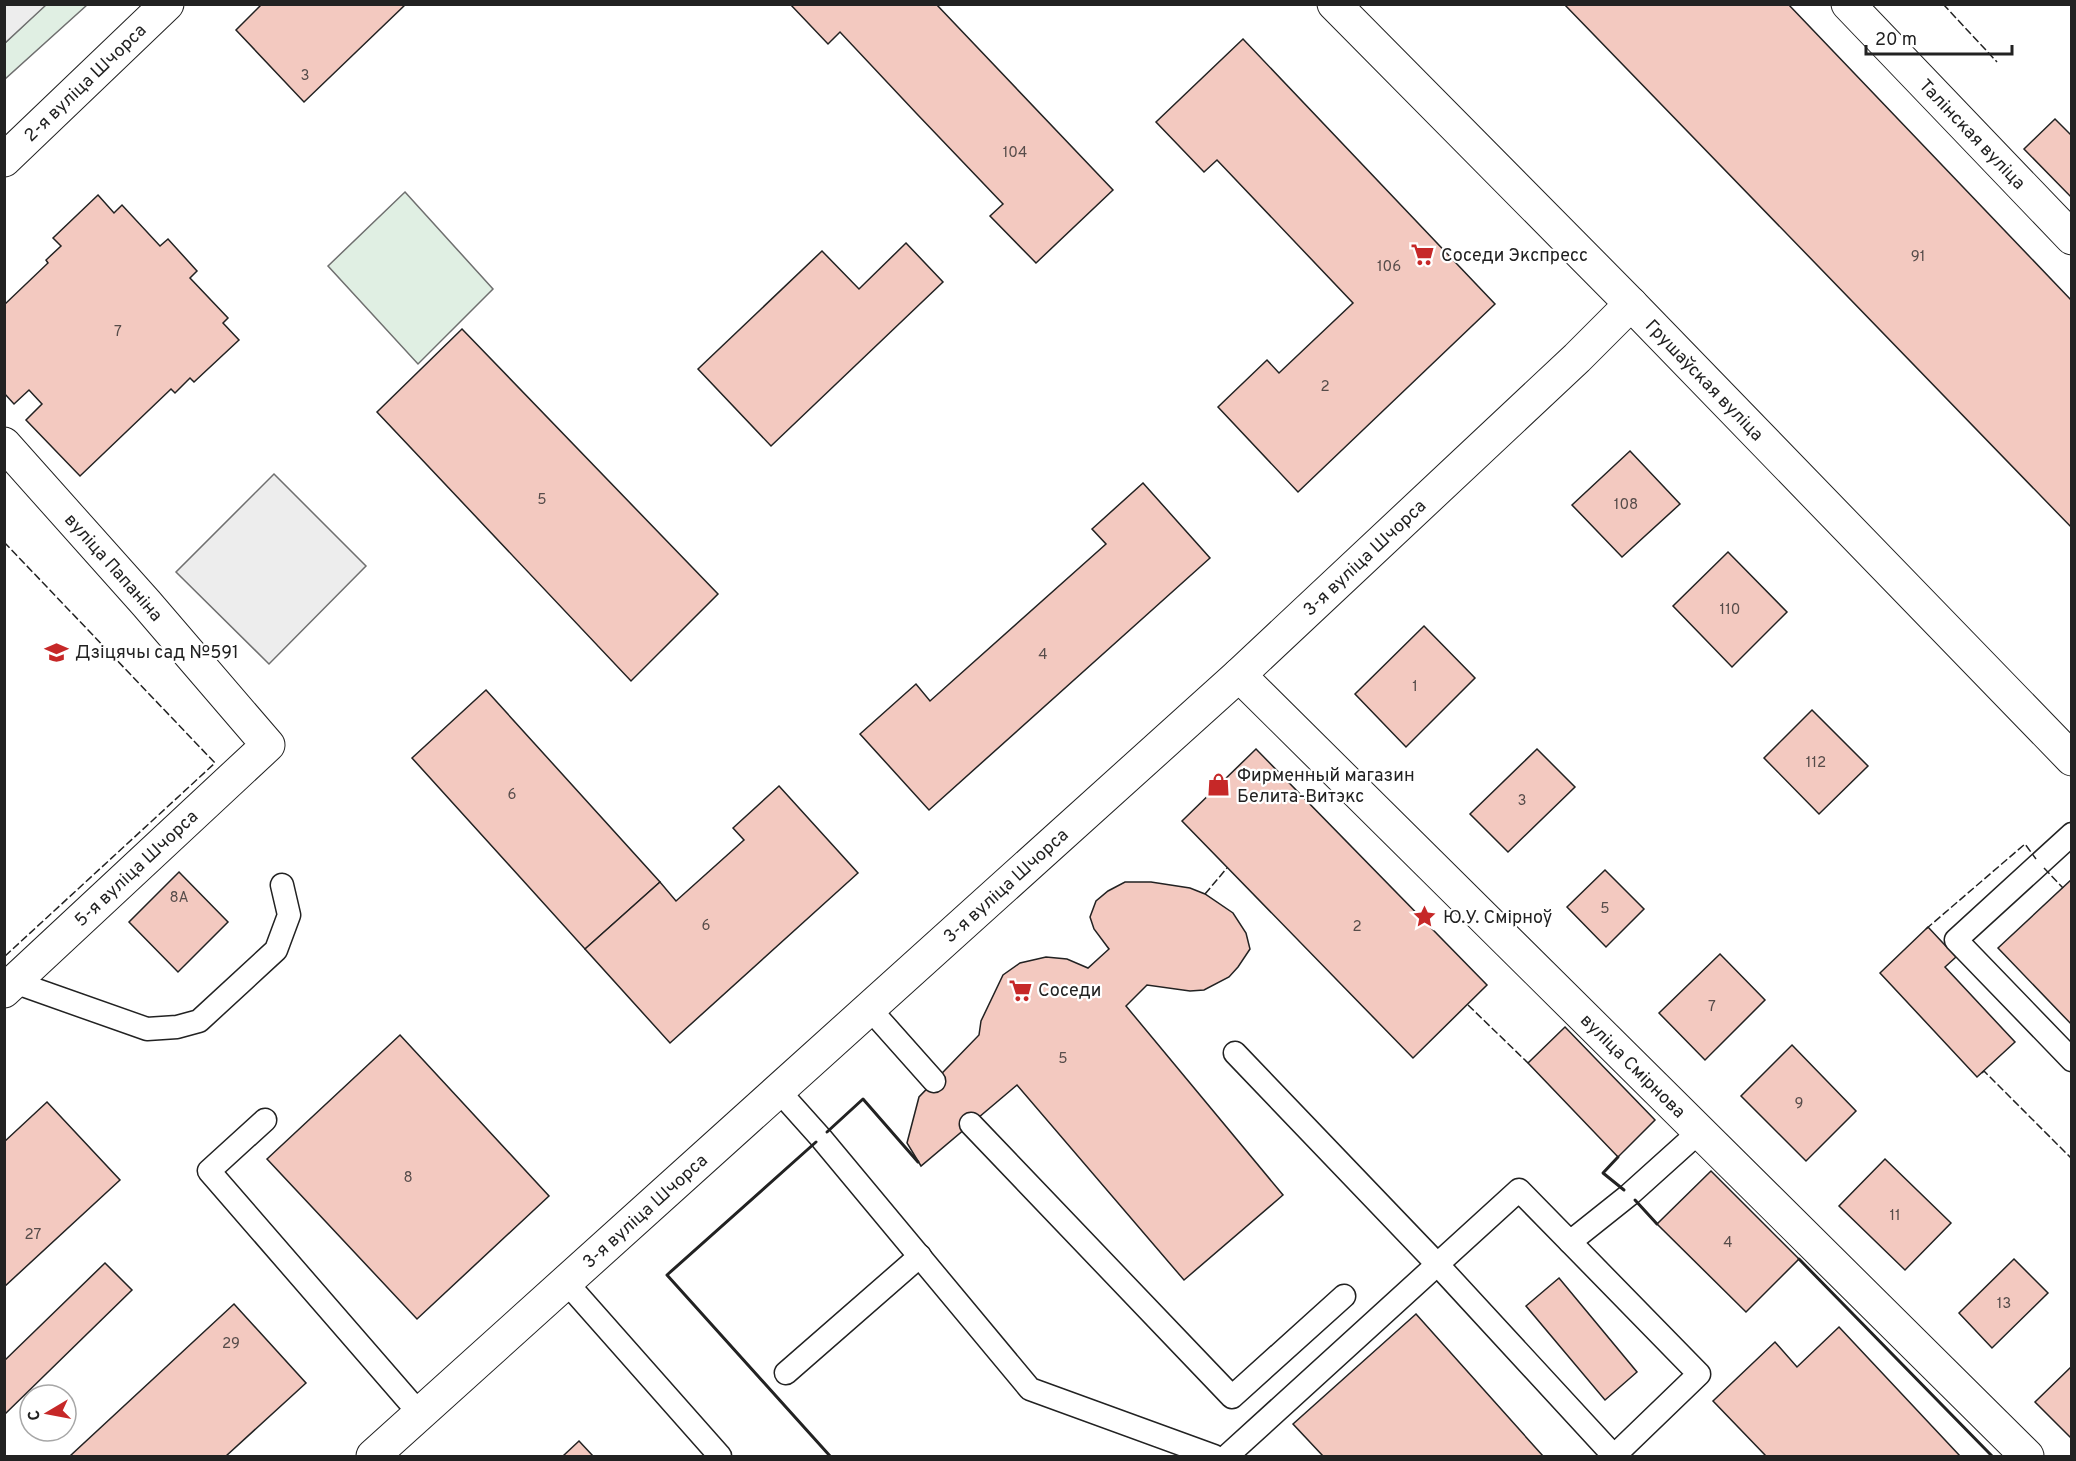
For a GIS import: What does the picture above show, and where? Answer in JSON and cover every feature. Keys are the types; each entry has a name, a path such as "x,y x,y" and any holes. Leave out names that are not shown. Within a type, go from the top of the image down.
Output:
{"street":[{"name":"2-я вуліца Шчорса","path":"4,160 167,4"},
{"name":"Грушаўская вуліца","path":"1334,4 1631,304 2072,759"},
{"name":"Талінская вуліца","path":"1848,4 2072,238"},
{"name":"3-я вуліца Шчорса","path":"373,1456 1239,675 1577,358 1631,304"},
{"name":"вуліца Папаніна","path":"4,444 146,603 268,745"},
{"name":"вуліца Смірнова","path":"1239,675 2027,1456"},
{"name":"5-я вуліца Шчорса","path":"9,986 268,745"}],"lane":[{"path":"2072,834 1956,939 2072,1060"},
{"path":"9,986 147,1029 177,1027 199,1021 276,950 289,915 282,885"},
{"path":"868,1008 934,1081"},
{"path":"1227,1456 1438,1265 1519,1190 1700,1374 1614,1456 1438,1265 1235,1053"},
{"path":"778,1090 821,1138 1030,1389 1214,1456"},
{"path":"265,1120 209,1171 420,1414"},
{"path":"971,1124 1232,1397 1344,1296"},
{"path":"1570,1242 1629,1195 1699,1132"},
{"path":"786,1373 920,1256"},
{"path":"566,1282 720,1456"}],"green space":[{"path":"46,4 87,5 5,79 5,43"},
{"path":"405,192 493,289 418,364 328,266"}],"shaded area":[{"path":"5,4 46,4 46,5 5,43"},
{"path":"274,474 366,566 269,664 176,572"}],"building":[{"path":"262,4 406,4 304,102 236,30"},
{"path":"790,4 936,4 1113,190 1036,263 990,216 1003,204 840,32 828,44"},
{"path":"1564,4 1788,4 2072,301 2072,528"},
{"path":"1243,39 1495,304 1298,492 1218,407 1267,360 1279,373 1353,303 1217,160 1204,172 1156,122"},
{"path":"2055,119 2072,136 2072,198 2024,149"},
{"path":"98,195 114,213 122,205 160,246 168,239 197,271 190,278 228,318 223,323 239,340 194,382 190,378 175,393 171,389 80,476 26,420 42,404 29,390 14,404 4,393 4,305 48,263 46,260 61,246 53,238"},
{"path":"906,243 943,282 771,446 698,369 822,251 859,289"},
{"path":"462,329 718,594 631,681 377,412"},
{"path":"1630,451 1680,504 1622,557 1572,505"},
{"path":"1143,483 1210,558 929,810 860,734 916,684 930,701 1106,544 1092,529"},
{"path":"1728,552 1787,612 1732,667 1673,606"},
{"path":"1424,626 1475,678 1406,747 1355,694"},
{"path":"486,690 660,882 585,949 412,758"},
{"path":"1812,710 1868,766 1819,814 1764,758"},
{"path":"1256,749 1487,985 1413,1058 1182,821"},
{"path":"1537,749 1575,787 1508,852 1470,814"},
{"path":"779,786 858,873 670,1043 585,949 660,882 676,901 744,840 733,828"},
{"path":"1605,870 1644,909 1606,947 1567,907"},
{"path":"179,872 228,922 178,972 129,922"},
{"path":"2072,879 2072,1025 1998,948"},
{"path":"1125,882 1151,882 1190,888 1205,894 1233,913 1246,933 1250,949 1229,977 1204,990 1190,991 1147,985 1126,1006 1283,1195 1184,1280 1017,1085 921,1166 907,1143 919,1097 979,1035 981,1021 1003,975 1020,963 1046,957 1067,959 1088,968 1109,949 1094,929 1090,917 1096,901"},
{"path":"1928,927 1956,957 1945,967 2015,1042 1977,1077 1880,973"},
{"path":"1720,954 1765,1000 1705,1060 1659,1013"},
{"path":"1565,1027 1655,1120 1618,1157 1528,1063"},
{"path":"400,1035 549,1196 417,1319 267,1159"},
{"path":"1792,1045 1856,1111 1806,1161 1741,1096"},
{"path":"47,1102 120,1180 4,1287 4,1142"},
{"path":"1885,1159 1951,1223 1905,1270 1839,1206"},
{"path":"1711,1171 1799,1259 1746,1312 1657,1224"},
{"path":"2014,1259 2048,1293 1992,1348 1959,1313"},
{"path":"105,1263 132,1290 37,1383 18,1383 18,1401 4,1415 4,1361"},
{"path":"1559,1278 1637,1372 1605,1400 1526,1306"},
{"path":"234,1304 306,1383 226,1456 70,1456"},
{"path":"1416,1314 1543,1456 1323,1456 1293,1424"},
{"path":"1839,1327 1960,1456 1766,1456 1713,1401 1775,1342 1797,1367"},
{"path":"2072,1366 2072,1439 2035,1402"},
{"path":"579,1441 593,1456 563,1456"}],"fence":[{"path":"1943,4 1997,62"},
{"path":"4,542 215,763 4,957"},
{"path":"1926,929 2025,844 2036,859"},
{"path":"1205,894 1227,868"},
{"path":"2044,868 2063,888"},
{"path":"1468,1005 1528,1063"},
{"path":"1982,1073 1984,1071 2072,1159"}],"wall":[{"path":"827,1132 863,1099 918,1162"},
{"path":"816,1142 667,1275 830,1456"},
{"path":"1618,1157 1603,1173 1624,1190"},
{"path":"1635,1200 1657,1224"},
{"path":"1799,1259 1992,1456"}],"place":[{"name":"Соседи Экспресс","path":"1423,255"},
{"name":"Дзіцячы сад №591","path":"57,652"},
{"name":"Фирменный магазин Белита-Витэкс","path":"1219,785"},
{"name":"Ю.У. Смірноў","path":"1425,917"},
{"name":"Соседи","path":"1020,990"}]}
